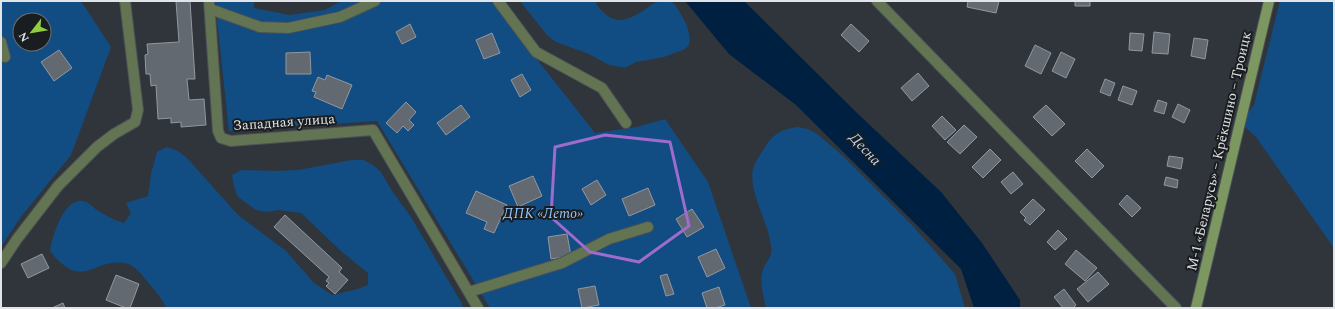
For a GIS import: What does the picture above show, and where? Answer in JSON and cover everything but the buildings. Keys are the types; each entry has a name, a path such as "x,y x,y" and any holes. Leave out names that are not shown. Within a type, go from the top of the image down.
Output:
{"main road":[{"name":"М-1 «Беларусь» – Крёкшино – Троицк","path":"1196,308 1269,1"}],"street":[{"path":"1,263 17,239 58,186 97,147 114,134 135,122 138,110 125,1"},
{"name":"Западная улица","path":"375,1 340,17 288,28 260,27 210,5 218,131 221,138 231,141 373,130 478,308"},
{"path":"498,1 536,52 602,88 626,123"},
{"path":"877,1 1176,308"},
{"path":"1,42 5,57"},
{"path":"469,292 562,263 610,239 648,227"}],"highlighted area":[{"path":"605,135 670,142 689,226 639,262 590,252 551,217 555,147"}],"green space":[{"path":"1,1 81,1 111,47 71,155 20,218 1,247"},
{"name":"ДПК «Лето»","path":"215,1 254,1 254,8 289,15 325,10 341,1 491,1 595,133 637,127 665,119 708,182 751,308 490,308 377,121 229,131"},
{"path":"520,1 597,1 596,4 602,11 613,19 619,20 638,14 657,2 670,1 676,6 682,16 689,33 689,45 685,49 664,57 636,62 626,67 609,65 589,54 556,42 547,35"},
{"path":"1280,1 1334,1 1334,248 1256,137 1245,127 1245,116 1254,105"},
{"path":"797,127 808,129 817,134 842,155 912,225 955,274 965,308 766,308 762,291 762,278 764,267 771,255 771,246 767,228 753,188 753,169 768,142 775,135 787,129"},
{"path":"167,147 178,151 187,158 238,215 286,251 314,283 332,295 368,285 368,273 342,252 301,213 279,210 267,212 256,210 238,197 234,187 232,175 242,170 298,170 352,160 363,160 373,165 381,172 392,191 411,217 461,302 463,308 166,308 155,290 131,265 116,263 106,264 81,272 72,270 62,264 50,251 57,227 66,210 72,204 79,201 86,202 105,215 124,223 131,213 126,203 148,196 151,174 157,152"}],"water":[{"name":"Десна","path":"685,1 744,1 856,112 941,192 982,243 1020,300 1020,308 974,308 961,269 796,105 729,54"}]}
